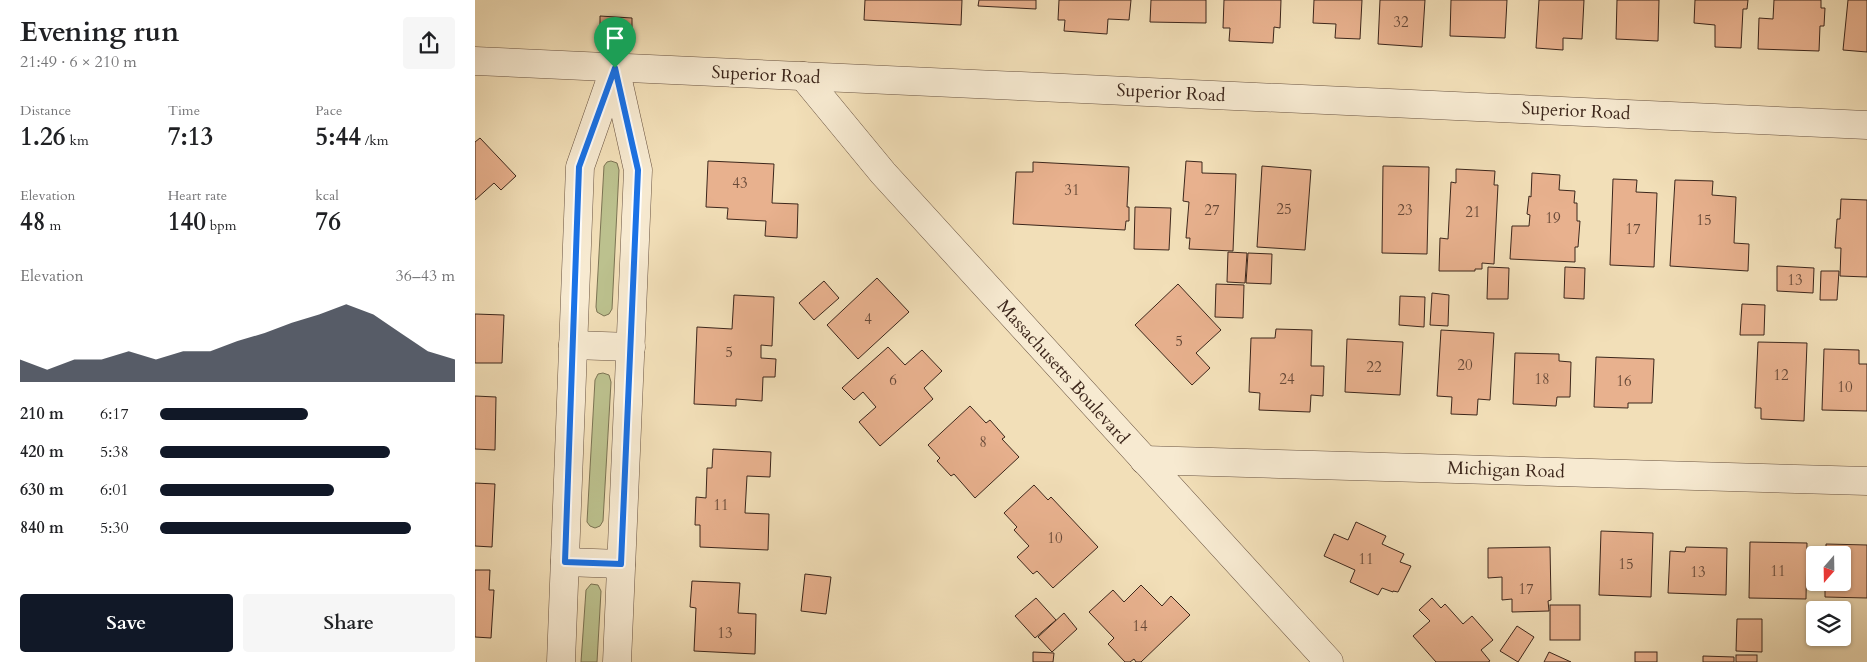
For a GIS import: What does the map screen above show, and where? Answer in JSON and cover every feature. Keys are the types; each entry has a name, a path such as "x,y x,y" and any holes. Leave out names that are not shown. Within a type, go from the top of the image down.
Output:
{"street":[{"name":"Superior Road","path":"475,61 1867,125"},
{"path":"561,662 579,167 615,68"},
{"path":"615,68 638,170 617,662"},
{"name":"Massachusetts Boulevard","path":"803,76 883,173 1329,662"},
{"path":"573,345 631,347"},
{"name":"Michigan Road","path":"1144,460 1867,481"},
{"path":"565,562 621,564"}],"green space":[{"path":"607,162 617,163 619,170 612,309 609,314 604,316 597,312 596,307 604,166"},
{"path":"598,374 609,375 611,382 603,521 600,526 595,528 587,522 595,380"},
{"path":"591,584 598,585 601,591 597,662 581,662 586,590"}],"building":[{"path":"865,0 962,0 961,25 864,20"},
{"path":"979,0 1036,0 1036,9 978,6"},
{"path":"1059,0 1131,0 1129,20 1108,19 1107,34 1064,31 1065,20 1058,20"},
{"path":"1151,0 1206,0 1206,23 1150,22"},
{"path":"1224,0 1281,0 1280,28 1274,27 1273,43 1229,41 1230,28 1223,28"},
{"path":"1314,0 1362,0 1360,39 1335,38 1336,24 1313,23"},
{"path":"1380,0 1425,0 1422,47 1378,44"},
{"path":"1451,0 1507,0 1505,38 1450,36"},
{"path":"1539,0 1584,0 1582,39 1563,38 1563,50 1536,48"},
{"path":"1617,0 1659,0 1658,41 1616,39"},
{"path":"1695,0 1748,0 1747,9 1743,9 1741,48 1715,47 1715,25 1694,23"},
{"path":"1774,0 1821,0 1821,8 1825,8 1824,26 1820,26 1819,51 1758,49 1759,18 1773,19"},
{"path":"1848,0 1867,0 1867,52 1843,50"},
{"path":"600,16 632,18 632,28 625,27 624,39 606,37 607,26 600,26"},
{"path":"480,138 516,176 501,190 494,183 475,200 475,142"},
{"path":"708,161 774,164 772,203 798,204 797,238 765,236 766,221 727,219 728,208 706,207"},
{"path":"1186,161 1202,162 1202,173 1236,174 1233,251 1189,249 1190,238 1186,238 1189,202 1183,201"},
{"path":"1033,162 1129,167 1127,207 1129,207 1129,221 1126,221 1125,230 1013,224 1016,172 1033,172"},
{"path":"1262,166 1311,170 1305,250 1257,247"},
{"path":"1383,166 1429,167 1427,254 1382,253"},
{"path":"1456,169 1495,171 1494,185 1498,185 1494,264 1482,263 1482,269 1475,269 1475,271 1439,271 1440,238 1448,239 1451,182 1456,183"},
{"path":"1532,173 1560,175 1559,190 1575,191 1574,203 1577,203 1577,221 1580,221 1578,247 1575,247 1575,262 1510,259 1512,226 1529,226 1530,215 1527,214 1529,196 1531,197"},
{"path":"1613,179 1637,180 1636,192 1657,193 1654,267 1610,265"},
{"path":"1675,180 1713,181 1712,195 1736,197 1734,243 1749,244 1748,271 1670,266"},
{"path":"1841,199 1867,200 1867,277 1840,276 1841,248 1835,248 1837,219 1840,219"},
{"path":"1135,207 1171,208 1169,250 1134,249"},
{"path":"1228,252 1247,253 1245,283 1227,282"},
{"path":"1248,253 1272,254 1271,284 1246,283"},
{"path":"1777,266 1814,268 1813,293 1777,291"},
{"path":"1488,267 1509,268 1508,299 1487,299"},
{"path":"1565,267 1585,268 1584,299 1564,298"},
{"path":"1821,271 1839,271 1837,300 1820,300"},
{"path":"877,278 909,312 858,359 827,325"},
{"path":"824,281 839,298 814,320 799,303"},
{"path":"1178,284 1221,330 1196,353 1210,368 1192,385 1135,325"},
{"path":"1216,284 1244,285 1243,318 1215,317"},
{"path":"1432,293 1449,295 1448,326 1430,325"},
{"path":"734,295 774,297 772,346 761,345 761,358 776,359 775,377 763,377 762,401 736,399 736,406 694,404 697,327 732,329"},
{"path":"1400,296 1425,297 1424,327 1399,325"},
{"path":"1742,304 1765,305 1764,335 1740,335"},
{"path":"475,314 504,315 502,363 475,363"},
{"path":"1276,329 1312,330 1311,366 1324,366 1323,396 1311,395 1310,412 1259,410 1260,393 1249,392 1251,338 1275,338"},
{"path":"1441,330 1494,333 1490,400 1478,399 1477,415 1451,414 1452,397 1437,396"},
{"path":"1347,339 1403,342 1400,395 1345,392"},
{"path":"1758,342 1807,343 1804,421 1761,419 1761,408 1755,408"},
{"path":"888,347 905,365 922,350 942,371 924,388 933,399 880,446 859,422 876,407 863,392 854,400 842,388"},
{"path":"1824,349 1859,350 1859,364 1867,364 1867,411 1822,410"},
{"path":"1515,353 1559,354 1559,361 1571,362 1570,397 1557,397 1556,406 1513,404"},
{"path":"1596,357 1654,359 1652,403 1628,403 1628,408 1594,407"},
{"path":"475,396 496,397 495,450 475,449"},
{"path":"970,406 986,423 990,420 1005,437 1002,439 1019,457 975,498 954,474 951,476 937,461 940,458 928,445"},
{"path":"713,449 771,452 770,477 747,476 745,513 769,514 768,550 700,547 700,525 695,525 696,497 706,498 707,468 712,468"},
{"path":"475,483 495,484 492,547 475,546"},
{"path":"1034,485 1048,500 1051,497 1098,547 1053,588 1037,571 1033,574 1017,557 1029,546 1014,530 1017,527 1004,513"},
{"path":"1356,522 1386,536 1382,544 1404,554 1400,562 1411,566 1398,592 1382,588 1378,595 1350,582 1355,570 1324,556 1334,534 1348,540"},
{"path":"1601,531 1653,533 1651,597 1599,595"},
{"path":"1750,542 1807,543 1806,599 1749,598"},
{"path":"1826,544 1867,545 1867,598 1825,597 1825,591 1851,591 1851,546 1826,546"},
{"path":"1550,547 1551,600 1548,601 1549,611 1512,612 1512,599 1502,600 1502,577 1488,578 1488,548"},
{"path":"1686,547 1727,548 1726,595 1668,593 1670,551 1685,552"},
{"path":"475,570 490,570 489,590 494,590 491,638 475,637"},
{"path":"805,574 831,577 826,614 801,611"},
{"path":"692,581 740,583 738,613 756,614 755,654 694,651 696,608 690,607"},
{"path":"1141,585 1162,606 1171,596 1190,615 1141,662 1136,662 1134,659 1130,662 1125,662 1108,644 1114,638 1089,612 1113,590 1124,602"},
{"path":"1036,598 1056,620 1035,638 1015,616"},
{"path":"1432,598 1441,608 1445,604 1463,624 1472,616 1493,640 1481,650 1490,661 1436,662 1413,636 1430,621 1419,610"},
{"path":"1550,605 1580,605 1580,640 1550,640"},
{"path":"1064,613 1077,629 1052,652 1038,637"},
{"path":"1737,619 1762,619 1762,652 1736,651"},
{"path":"1517,626 1534,637 1518,662 1500,651"},
{"path":"1033,652 1054,653 1053,662 1033,662"},
{"path":"1549,652 1571,662 1544,662"},
{"path":"1635,652 1657,652 1657,662 1635,662"},
{"path":"1736,655 1757,655 1757,662 1736,662"},
{"path":"1703,656 1734,657 1734,662 1703,662"}],"route":[{"path":"615,68 638,170 621,564 565,562 579,167 615,68"}]}
